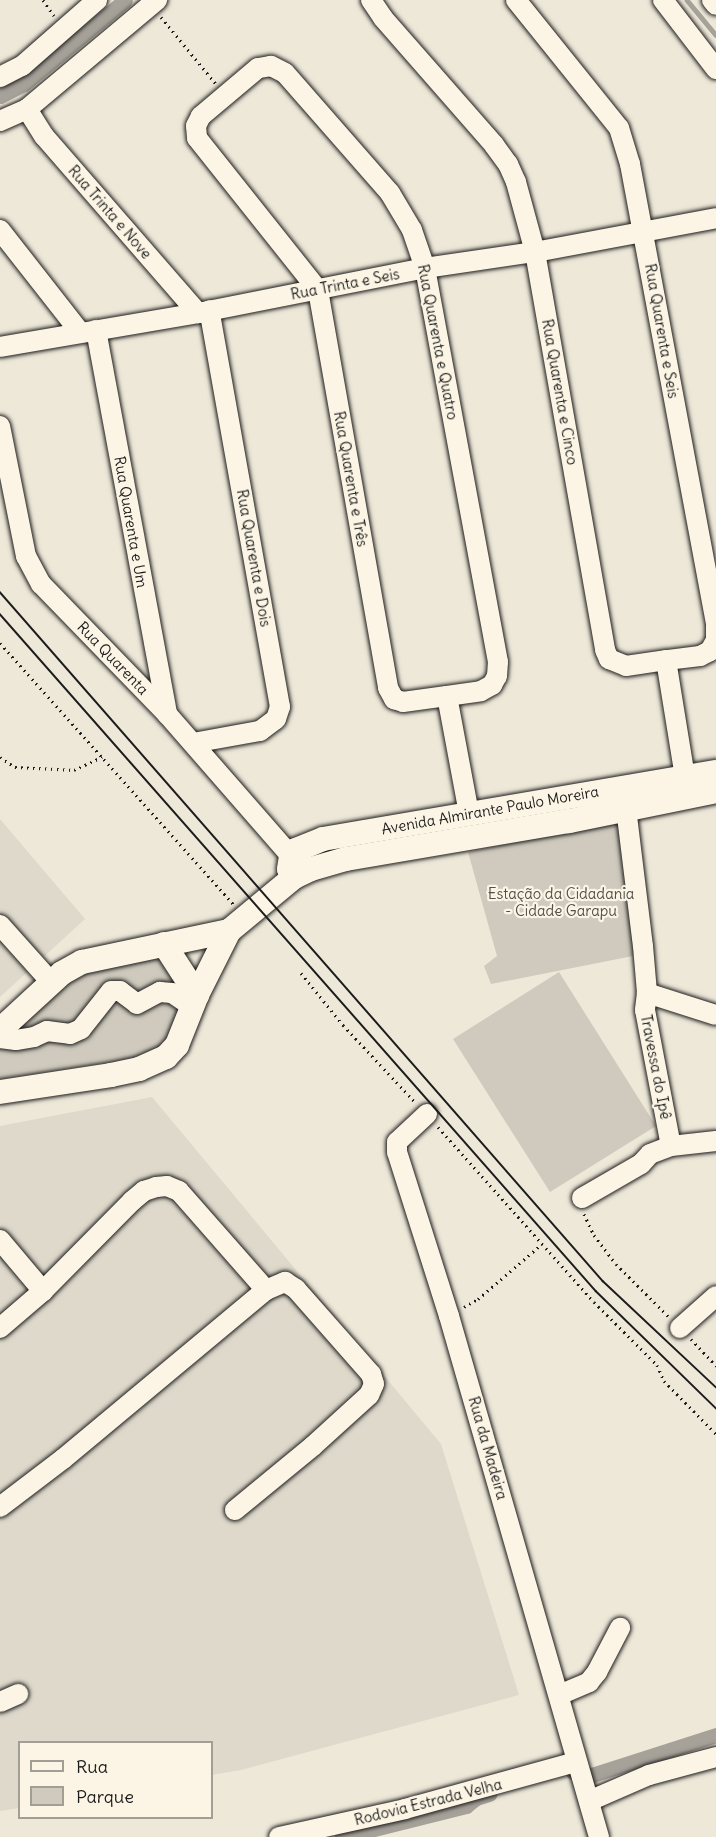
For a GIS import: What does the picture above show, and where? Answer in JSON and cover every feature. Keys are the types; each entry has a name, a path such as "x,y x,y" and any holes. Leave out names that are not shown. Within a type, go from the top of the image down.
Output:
{"main road":[{"name":"Avenida Almirante Paulo Moreira","path":"293,867 329,863 716,771"},
{"name":"Avenida Almirante Paulo Moreira","path":"0,1092 139,1069 166,1057 177,1045 195,1001 238,925 293,867 296,850 323,839 469,814 511,819 626,808 716,791"},
{"name":"Avenida Almirante Paulo Moreira","path":"0,1030 51,982 81,962 238,925"},
{"path":"164,944 195,1001"}],"street":[{"path":"1,76 39,52 97,0"},
{"name":"Rua Quarenta e Cinco","path":"371,0 383,18 508,164 516,182 535,252 605,650 609,659 626,666 666,660"},
{"name":"Rua Quarenta e Seis","path":"516,0 619,128 630,164 716,625 716,640 710,651 666,660"},
{"path":"663,0 716,69"},
{"path":"712,0 716,5"},
{"path":"0,121 27,109 154,2"},
{"name":"Rua Quarenta e Quatro","path":"196,126 201,116 225,94 258,68 271,66 285,73 390,193 412,230 425,268 498,662 497,676 492,685 481,691 447,696"},
{"name":"Rua Trinta e Nove","path":"27,109 44,136 203,311"},
{"name":"Rua Quarenta e Três","path":"196,126 197,138 212,160 318,290 388,688 394,699 403,702 447,696"},
{"name":"Rua Trinta e Seis","path":"0,347 318,290 425,268 535,252 716,218"},
{"path":"0,230 88,331"},
{"name":"Rua Quarenta e Dois","path":"193,743 260,731 276,720 280,707 203,311"},
{"name":"Rua Quarenta e Um","path":"88,331 167,714"},
{"name":"Rua Quarenta","path":"0,426 22,538 33,570 41,584 193,743 293,867"},
{"path":"666,660 685,777"},
{"path":"447,696 469,814"},
{"name":"Travessa do Ipê","path":"626,808 647,993 645,1010 671,1146"},
{"path":"0,925 51,982"},
{"path":"0,1038 16,1040 34,1037 47,1031 70,1034 81,1029 111,992 120,991 137,1004 160,992 172,993 195,1001"},
{"path":"647,993 716,1015"},
{"name":"Rua da Madeira","path":"427,1114 401,1137 396,1147 449,1316 599,1837"},
{"path":"582,1198 641,1164 650,1154 671,1146 716,1141"},
{"path":"0,1328 43,1291 132,1201 144,1191 167,1186 179,1191 266,1290"},
{"path":"0,1240 43,1291"},
{"path":"0,1507 63,1459 266,1290 280,1282 290,1283 371,1374 374,1384 369,1395 313,1446 235,1510"},
{"path":"680,1328 716,1296"},
{"path":"559,1695 589,1682 620,1628"},
{"path":"588,1798 649,1775 716,1757"},
{"name":"Rodovia Estrada Velha","path":"279,1837 405,1809 577,1764"}],"path":[{"path":"154,2 225,94"},
{"path":"0,643 102,757 238,925"},
{"path":"0,757 15,767 74,770 102,757"},
{"path":"301,973 343,1026 427,1114 594,1302 657,1365 664,1381 716,1434"},
{"path":"582,1198 587,1221 616,1264 716,1366"},
{"path":"449,1316 478,1299 542,1244"}],"shaded area":[{"path":"0,819 85,919 0,997"},
{"path":"152,1097 441,1444 519,1695 241,1770 213,1775 213,1741 18,1741 18,1808 0,1811 0,1126"}],"green space":[{"name":"Estação da Cidadania - Cidade Garapu","path":"619,820 637,942 633,956 491,984 484,966 497,956 468,852"},
{"path":"154,952 185,992 168,1039 158,1048 131,1059 0,1079 0,1032 53,982"},
{"path":"559,972 656,1126 550,1192 453,1039"}],"waterway":[{"path":"0,96 24,84 125,0"},
{"path":"687,0 716,35"},
{"path":"573,1772 592,1775 716,1735"},
{"path":"342,1837 466,1806 476,1798 489,1794"}],"tram line":[{"path":"0,592 603,1281 716,1387"},
{"path":"0,614 596,1291 716,1408"}]}
